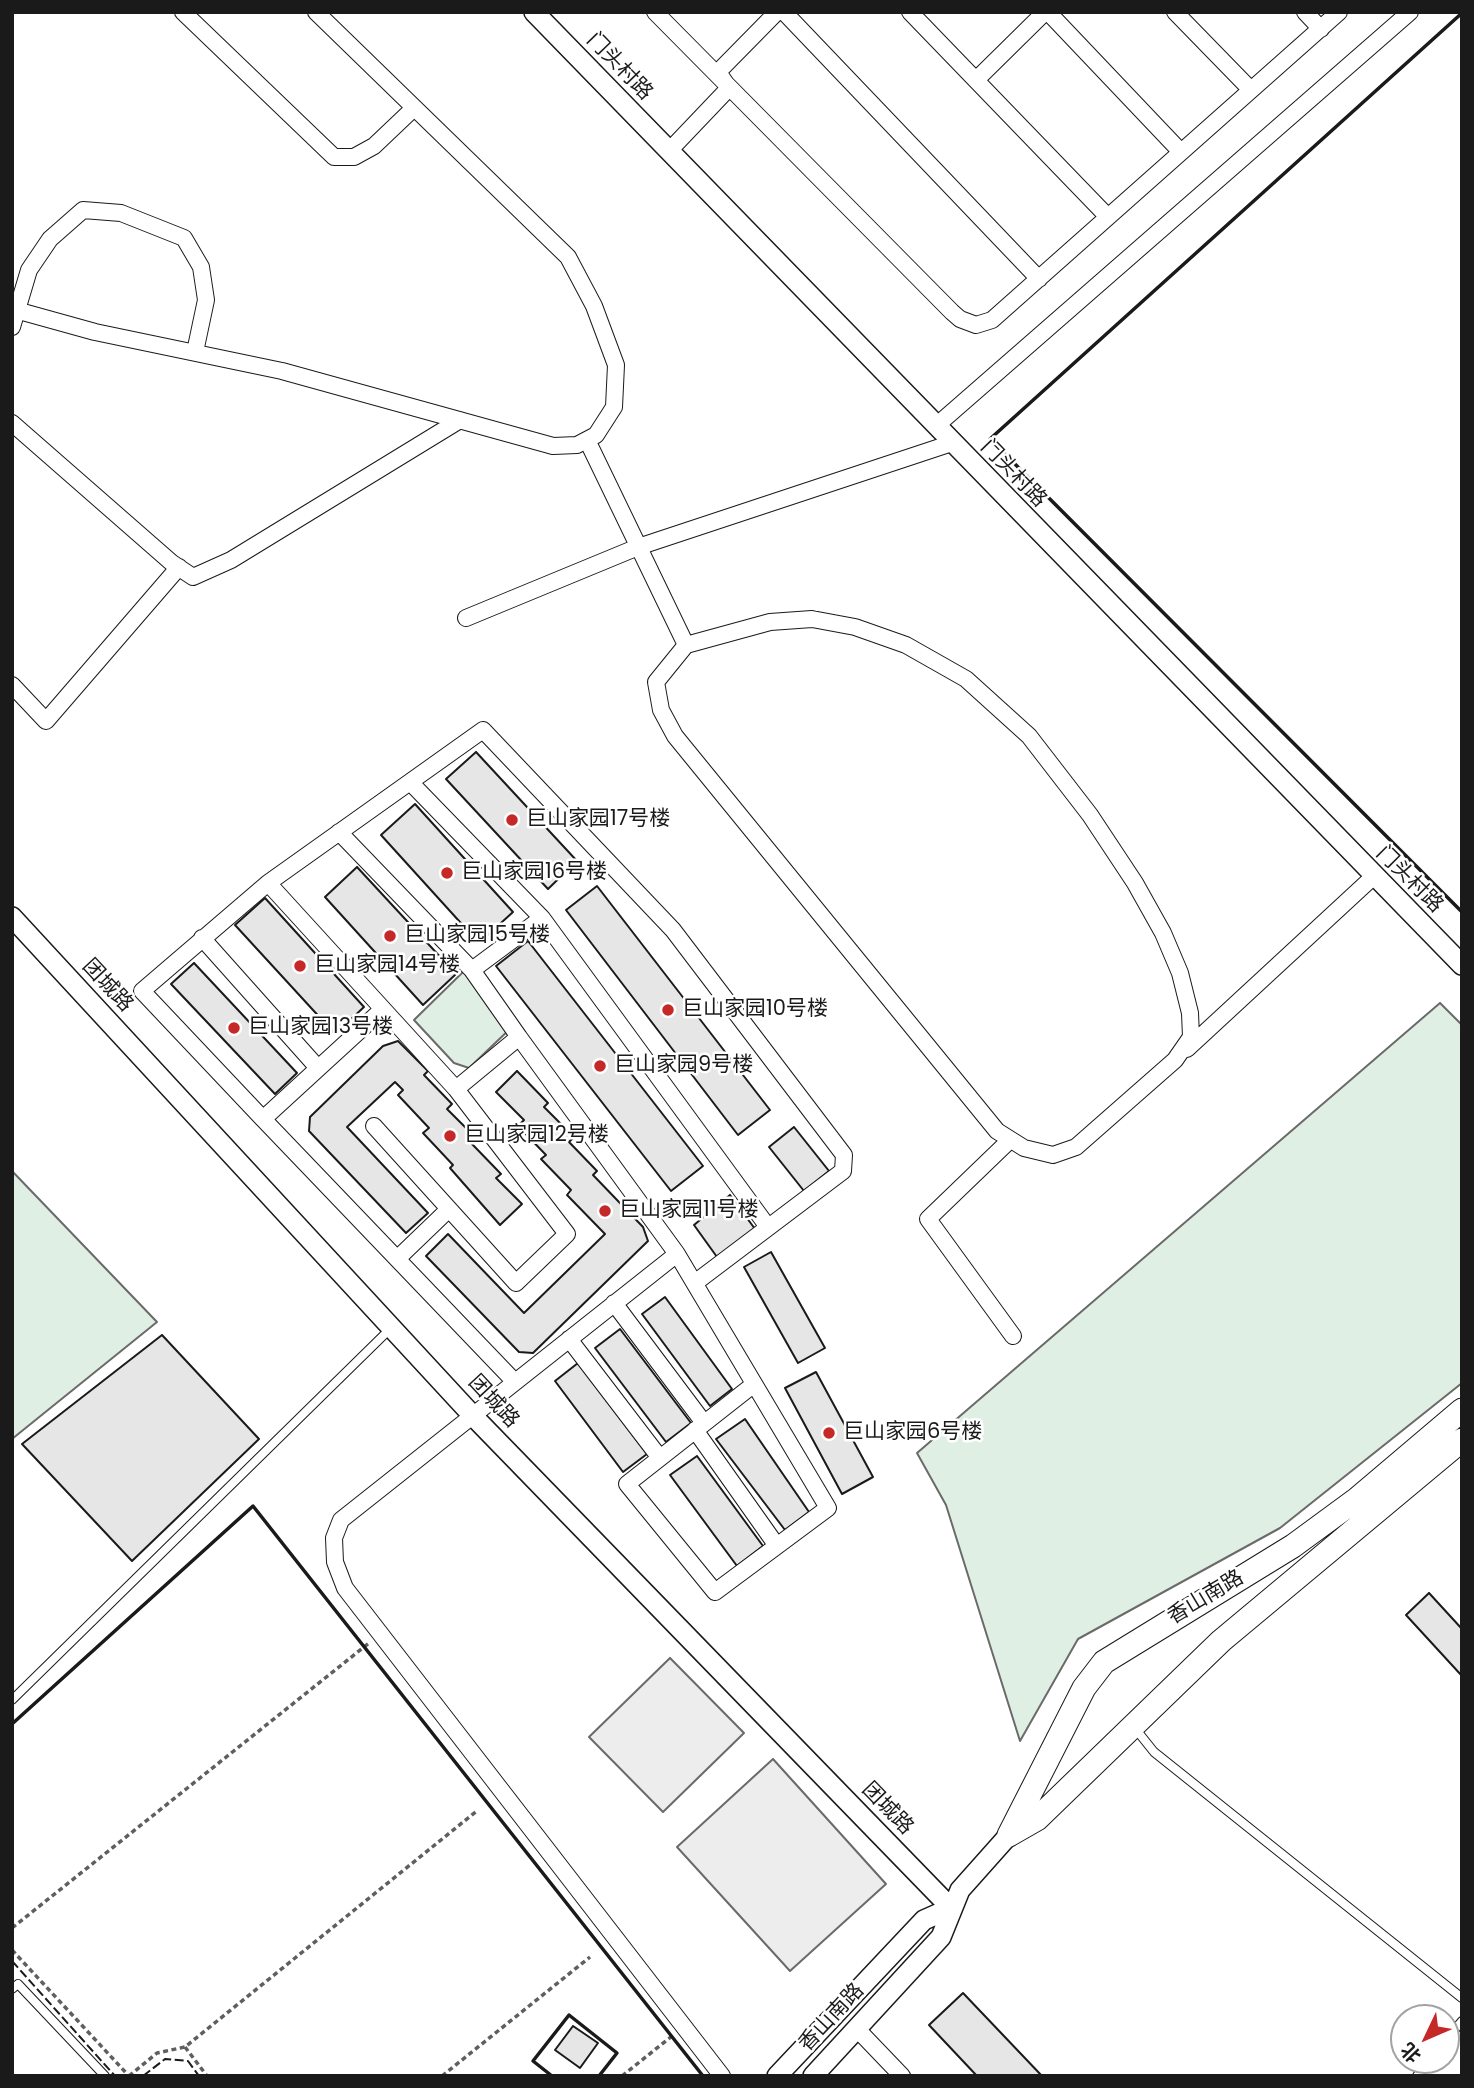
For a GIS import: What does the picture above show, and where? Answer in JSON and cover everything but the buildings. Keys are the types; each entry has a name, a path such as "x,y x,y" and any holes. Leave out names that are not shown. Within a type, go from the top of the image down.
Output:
{"main road":[{"name":"香山南路","path":"1009,1835 1084,1688 1104,1662 1293,1546 1357,1499 1462,1410"},
{"name":"香山南路","path":"1009,1835 1037,1819 1221,1641 1462,1440"}],"street":[{"path":"183,12 334,158 354,157 374,146 414,108"},
{"path":"15,309 95,332 282,371 554,446 577,444 596,435 614,407 616,365 581,281 568,257 316,12"},
{"name":"门头村路","path":"534,12 1373,877 1462,965"},
{"path":"655,12 960,319 976,326 992,320 1339,12"},
{"path":"729,88 718,72 777,12"},
{"path":"784,12 1039,279"},
{"path":"910,12 1108,217"},
{"path":"976,80 1046,12 1181,152"},
{"path":"1175,12 1251,90"},
{"path":"1305,12 1321,29"},
{"path":"936,426 1410,12"},
{"path":"669,152 729,88"},
{"path":"12,327 15,309 29,270 50,239 83,210 121,213 184,238 201,267 206,300 203,327 195,352"},
{"path":"12,423 179,568 193,576 231,560 460,420"},
{"path":"587,440 686,645"},
{"path":"466,618 638,547 952,443"},
{"path":"12,685 46,721 179,568"},
{"path":"1175,1060 1191,1037 1190,1013 1180,974 1163,933 1135,883 1029,736 966,679 906,645 855,627 812,620 770,622 686,645 656,682 661,710 676,736 997,1131 1024,1148 1053,1155 1076,1147 1175,1060 1373,877"},
{"path":"514,1381 142,991 268,883 483,730 673,930 844,1155 843,1171 695,1282"},
{"path":"410,782 542,918 768,1227"},
{"path":"340,832 472,970 677,1254 828,1508 715,1592 626,1484 753,1385"},
{"path":"268,883 456,1089 567,1234 516,1283 374,1126"},
{"name":"团城路","path":"12,917 474,1417 951,1908"},
{"path":"472,970 542,918"},
{"path":"202,938 318,1068"},
{"path":"263,1119 383,1009"},
{"path":"456,1089 519,1037"},
{"path":"1010,1140 928,1219 1013,1336"},
{"path":"397,1259 449,1209"},
{"path":"677,1254 341,1520 334,1538 335,1562 345,1588 722,2076"},
{"path":"614,1303 777,1546"},
{"path":"569,1339 660,1458"},
{"name":"香山南路","path":"813,2076 941,1937 960,1890 1009,1835"},
{"name":"香山南路","path":"777,2076 924,1920 951,1908"},
{"path":"856,2028 902,2076"}],"lane":[{"path":"12,1700 392,1327"},
{"path":"1134,1727 1154,1752 1462,1998"},
{"path":"12,1989 18,1984 105,2076"}],"path":[{"path":"12,1928 380,1634"},
{"path":"12,1950 129,2076 157,2053 185,2047 478,1810"},
{"path":"442,2076 590,1957"},
{"path":"622,2076 684,2026"},
{"path":"185,2047 206,2076"}],"green space":[{"path":"465,970 512,1027 469,1068 454,1063 414,1020"},
{"path":"1440,1003 1462,1025 1462,1383 1280,1528 1078,1639 1020,1741 946,1505 917,1453"},
{"path":"12,1171 157,1322 12,1439"}],"shaded area":[{"path":"670,1658 744,1733 663,1812 589,1737"},
{"path":"773,1759 886,1884 790,1971 677,1847"}],"fence":[{"path":"12,1961 115,2076"},
{"path":"143,2076 165,2059 188,2061 199,2076"}],"wall":[{"path":"1462,13 990,439 1462,912"},
{"path":"12,1724 253,1506 703,2076"},
{"path":"552,2076 533,2061 569,2015 617,2053 599,2076"}],"place":[{"name":"巨山家园17号楼","path":"512,820"},
{"name":"巨山家园16号楼","path":"447,873"},
{"name":"巨山家园15号楼","path":"390,936"},
{"name":"巨山家园14号楼","path":"300,966"},
{"name":"巨山家园10号楼","path":"668,1010"},
{"name":"巨山家园13号楼","path":"234,1028"},
{"name":"巨山家园9号楼","path":"600,1066"},
{"name":"巨山家园12号楼","path":"450,1136"},
{"name":"巨山家园11号楼","path":"605,1211"},
{"name":"巨山家园6号楼","path":"829,1433"}]}
